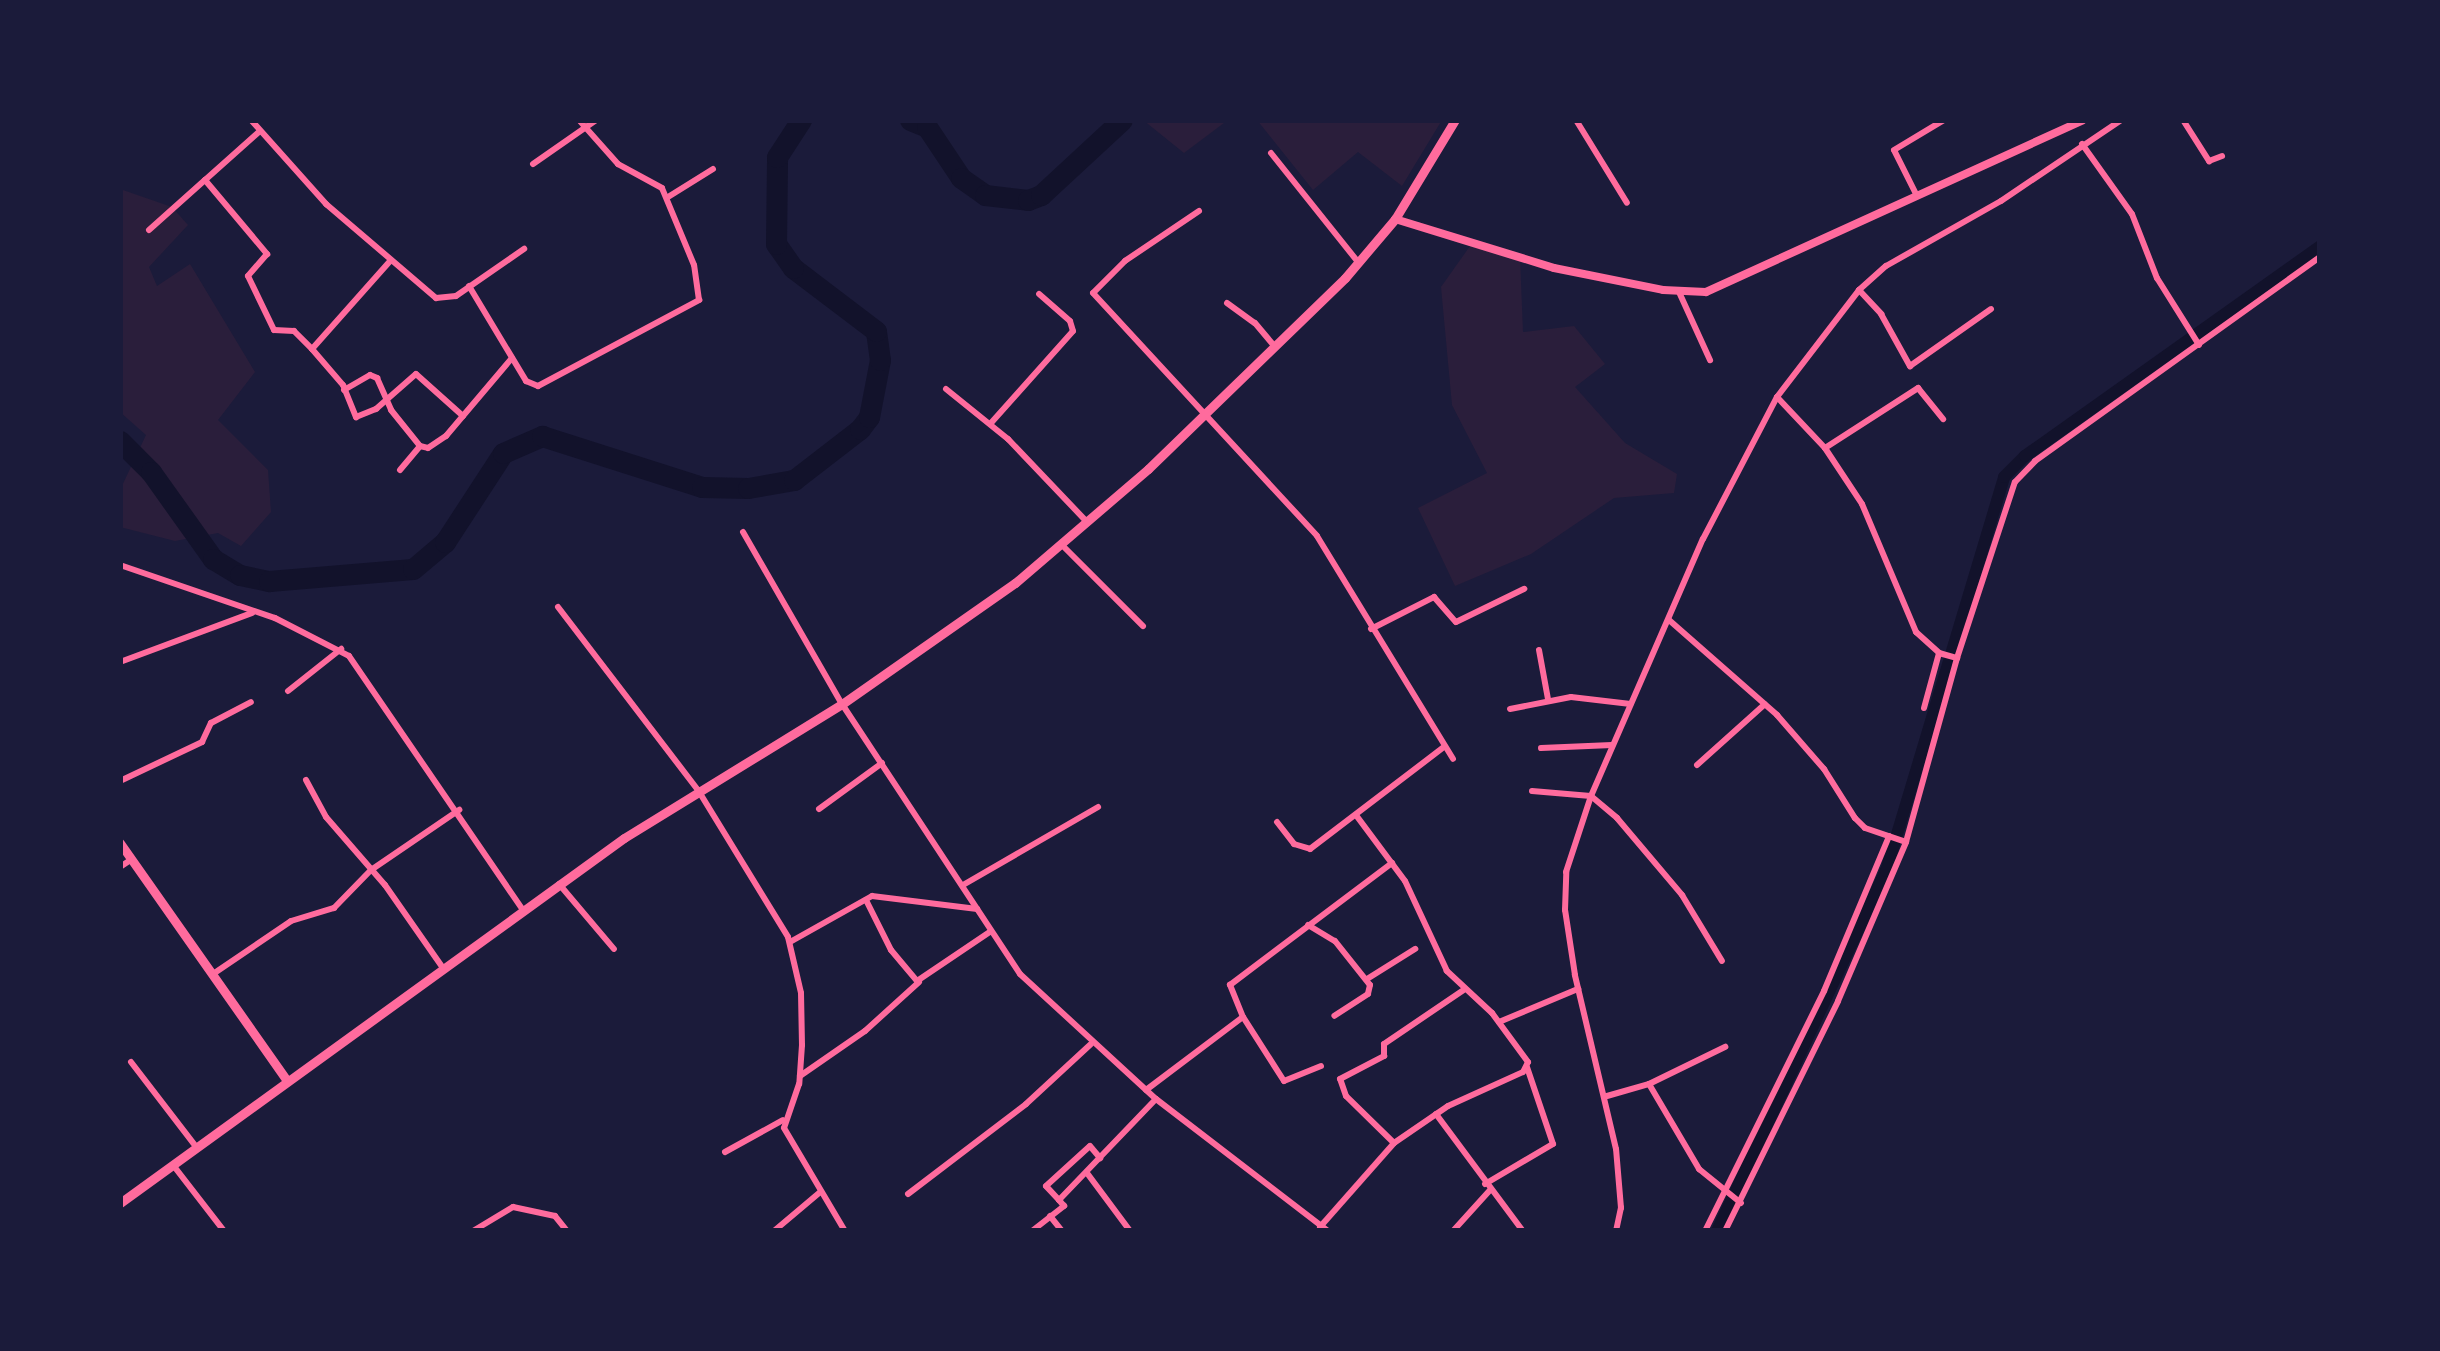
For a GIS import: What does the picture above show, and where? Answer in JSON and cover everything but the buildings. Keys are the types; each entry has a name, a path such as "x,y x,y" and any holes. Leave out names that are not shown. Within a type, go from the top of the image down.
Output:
{"main road":[{"path":"120,1203 559,884 698,790 842,704 980,609 1061,544 1275,347 1358,262 1395,219 1455,120"},
{"path":"120,843 287,1081"}],"street":[{"path":"251,120 315,194 436,298 451,299 524,249"},
{"path":"469,286 529,384 538,386 695,307 700,287 668,197 652,179 618,164 579,120"},
{"path":"533,164 596,120"},
{"path":"1576,120 1627,202"},
{"path":"1917,196 1894,150 1944,120"},
{"path":"1395,219 1554,268 1678,292 1723,287 2083,120"},
{"path":"1616,1231 1621,1208 1606,1096 1578,989 1564,910 1566,872 1612,745 1722,498 1777,398 1859,290 1886,266 2001,201 2121,120"},
{"path":"2183,120 2209,160 2222,156"},
{"path":"149,230 260,131"},
{"path":"2082,144 2132,214 2157,278 2197,343"},
{"path":"1270,154 1358,262"},
{"path":"668,197 713,169"},
{"path":"205,180 267,254 248,276 262,311 277,332 294,331 312,349 344,390 356,417 388,399 416,374 463,416"},
{"path":"1199,211 1118,266 1093,293 1317,536 1453,759"},
{"path":"1725,1231 1836,1000 1897,838 2004,503 2021,473 2320,257"},
{"path":"312,349 390,261"},
{"path":"1859,290 1881,314 1910,366 1991,309"},
{"path":"1678,292 1710,360"},
{"path":"991,424 1073,331 1066,317 1039,294"},
{"path":"1227,303 1255,323 1275,347"},
{"path":"420,446 433,446 512,358"},
{"path":"344,390 372,376 385,387 420,446"},
{"path":"1825,448 1918,388 1943,419"},
{"path":"946,389 991,424 1086,521"},
{"path":"1777,398 1825,448 1862,504 1916,632 1940,653 1955,658"},
{"path":"400,470 420,446"},
{"path":"743,532 842,704 1034,991 1156,1099 1324,1229 1394,1143 1436,1114 1527,1067"},
{"path":"1061,544 1143,626"},
{"path":"120,565 256,612 341,649 459,810 523,910"},
{"path":"1371,629 1433,598 1454,622 1524,589"},
{"path":"558,607 698,790 790,942 801,993 800,1076 783,1120 725,1152"},
{"path":"120,662 256,612"},
{"path":"1668,620 1765,704 1824,769 1855,818 1897,838"},
{"path":"288,691 341,649"},
{"path":"1539,650 1548,700"},
{"path":"1924,707 1940,653"},
{"path":"1510,709 1548,700 1631,704"},
{"path":"120,781 202,742 211,723 251,702"},
{"path":"1697,765 1765,704"},
{"path":"1541,748 1612,745"},
{"path":"1277,822 1305,850 1444,747"},
{"path":"819,809 882,763"},
{"path":"305,780 326,817 443,968"},
{"path":"1532,791 1591,796 1656,860 1721,961"},
{"path":"963,885 1098,807"},
{"path":"213,974 291,921 334,908 371,870 459,810"},
{"path":"1356,814 1392,863 1447,970 1525,1055 1553,1144 1487,1187 1453,1231"},
{"path":"1705,1231 1897,838"},
{"path":"120,866 132,860"},
{"path":"1322,1066 1287,1083 1243,1017 1231,981 1392,863"},
{"path":"559,884 614,949"},
{"path":"790,942 876,896 977,909"},
{"path":"866,900 891,950 920,981"},
{"path":"1308,925 1315,934 1335,941 1367,979 1368,994 1334,1016"},
{"path":"800,1076 866,1031 920,981 991,931"},
{"path":"1367,979 1415,949"},
{"path":"1394,1143 1346,1096 1340,1079 1384,1056 1384,1044 1465,988"},
{"path":"1499,1022 1578,989"},
{"path":"1825,992 1836,1000"},
{"path":"1146,1090 1243,1017"},
{"path":"908,1194 1026,1104 1091,1044"},
{"path":"1606,1096 1649,1084 1725,1047"},
{"path":"131,1062 197,1148"},
{"path":"1649,1084 1699,1169 1739,1202"},
{"path":"1059,1200 1156,1099"},
{"path":"1436,1114 1523,1231"},
{"path":"783,1120 819,1193 845,1231"},
{"path":"1032,1231 1064,1206 1046,1186 1090,1146 1100,1157"},
{"path":"173,1165 224,1231"},
{"path":"1087,1173 1130,1231"},
{"path":"774,1231 819,1193"},
{"path":"473,1231 512,1207 526,1214 550,1214 567,1231"},
{"path":"1050,1216 1062,1231"}],"shaded area":[{"path":"1143,120 1228,120 1184,153"},
{"path":"1257,120 1442,120 1402,186 1358,152 1313,190"},
{"path":"120,189 172,207 188,225 149,267 157,286 190,264 255,372 218,420 268,470 271,512 241,546 218,533 175,541 120,527 120,490 146,435 120,412"},
{"path":"1470,246 1520,257 1523,332 1574,326 1605,364 1575,387 1625,443 1677,474 1674,493 1614,498 1531,554 1455,586 1418,508 1487,473 1452,405 1441,287"}],"waterway":[{"path":"120,441 151,472 213,559 240,575 269,581 413,569 445,542 503,453 542,436 702,487 748,488 794,480 869,417 880,360 876,331 793,268 776,244 777,157 801,120"},
{"path":"910,120 927,127 961,178 985,195 1028,200 1041,195 1122,120"},
{"path":"1717,1231 1886,871 2004,477 2025,456 2320,246"}]}
